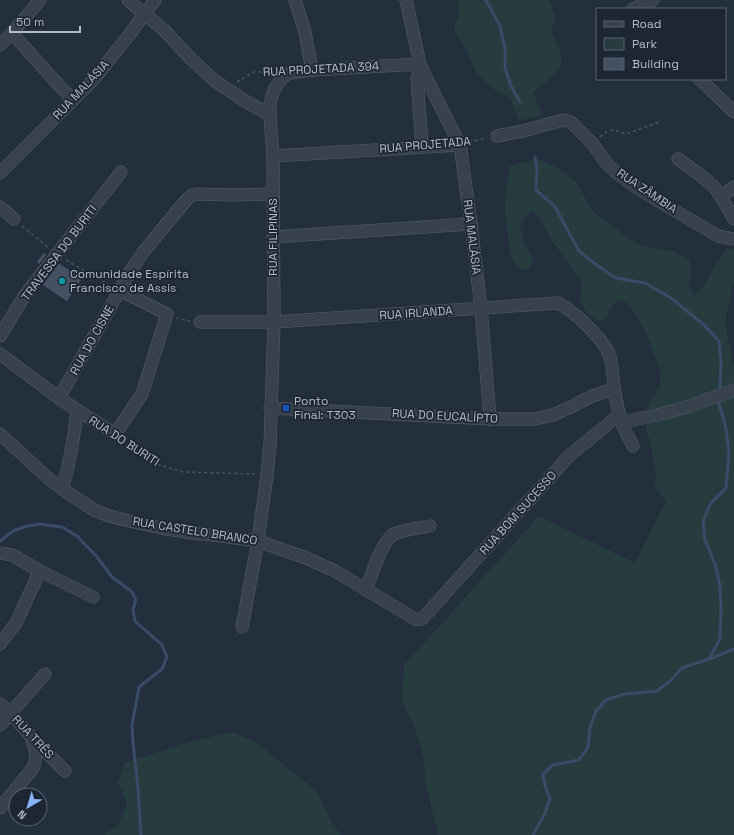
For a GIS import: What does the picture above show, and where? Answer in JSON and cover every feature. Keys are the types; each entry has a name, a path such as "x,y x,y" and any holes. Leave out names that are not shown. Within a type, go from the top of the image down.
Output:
{"street":[{"path":"0,44 12,33 40,0"},
{"path":"128,0 164,30 201,68 226,89 270,115"},
{"name":"RUA MALÁSIA","path":"0,173 94,79 130,35 155,0"},
{"path":"294,0 305,32 312,70"},
{"path":"406,0 420,64 417,78 422,146"},
{"path":"635,8 653,0"},
{"path":"12,33 73,100"},
{"name":"RUA MALÁSIA","path":"420,64 460,144 481,308 490,419"},
{"name":"RUA PROJETADA 394","path":"290,73 312,70 420,64"},
{"name":"RUA FILIPINAS","path":"242,627 258,540 270,444 274,322 273,156 270,115 271,100 275,88 282,78 290,73"},
{"path":"700,80 734,112"},
{"name":"RUA ZÂMBIA","path":"497,136 523,131 563,120 568,121 574,124 607,164 619,175 640,190 718,236 734,239"},
{"name":"RUA PROJETADA","path":"273,156 460,144"},
{"path":"678,159 714,187 734,219"},
{"name":"TRAVESSA DO BURITI","path":"0,336 25,295 121,172"},
{"path":"721,197 734,187"},
{"name":"RUA DO CISNE","path":"59,398 130,272 144,251 187,199 192,195 205,193 232,195 273,194"},
{"path":"0,207 14,219"},
{"path":"273,237 471,224"},
{"path":"115,434 142,394 172,317 119,290"},
{"name":"RUA IRLANDA","path":"200,322 274,322 558,303 577,316 598,337 606,348 610,357 614,389"},
{"name":"RUA DO BURITI","path":"0,354 59,398 115,434"},
{"path":"614,389 620,418 633,446"},
{"name":"RUA DO EUCALÍPTO","path":"270,408 490,419 535,419 553,415 592,396 614,389"},
{"path":"620,418 657,416 687,407 730,391"},
{"path":"62,489 68,470 77,410"},
{"name":"RUA BOM SUCESSO","path":"423,618 570,455 620,418"},
{"name":"RUA CASTELO BRANCO","path":"0,434 48,478 94,510 109,516 129,521 192,533 213,534 258,540 306,558 335,571 415,619 420,620 423,618"},
{"path":"366,590 385,543 390,537 398,533 430,526"},
{"path":"0,553 12,554 40,571 93,597"},
{"path":"0,644 16,623 40,571"},
{"path":"0,725 45,674"},
{"name":"RUA TRÊS","path":"0,704 10,712 32,738 65,771"},
{"path":"0,808 33,768 36,762 37,756 32,738"}],"path":[{"name":"RUA PROJETADA 394","path":"226,89 254,72 290,73"},
{"path":"592,144 610,131 616,130 626,134 659,122"},
{"name":"RUA PROJETADA","path":"460,144 497,136"},
{"path":"14,219 56,254 119,290"},
{"path":"172,317 200,322"},
{"name":"RUA DO BURITI","path":"115,434 138,451 160,464 183,472 267,475"}],"green space":[{"path":"458,0 549,0 555,16 551,32 559,48 562,64 553,76 533,92 542,115 519,121 510,98 497,92 476,72 467,51 454,30 459,13"},
{"path":"541,160 558,168 576,182 592,210 629,239 643,246 672,251 689,260 692,274 688,282 691,292 696,295 705,285 727,248 734,250 734,281 725,322 734,367 734,835 438,835 425,780 424,759 415,728 402,702 404,665 539,516 635,563 666,501 655,487 656,473 646,428 648,408 651,399 660,387 661,372 645,330 629,305 622,300 611,306 606,318 597,321 586,312 580,301 582,282 552,241 540,218 533,211 524,218 520,226 524,243 533,257 531,268 520,270 511,258 505,212 506,191 510,166 522,162"},
{"path":"232,732 257,743 317,791 331,821 341,835 102,835 118,826 127,803 118,783 125,763 186,743"}],"building":[{"path":"44,252 47,254 39,265 36,262"},
{"name":"Comunidade Espírita Francisco de Assis","path":"59,263 83,278 67,302 42,285"}],"waterway":[{"path":"486,0 500,26 505,49 505,68 511,86 520,102"},
{"path":"535,157 537,170 536,190 555,207 579,251 616,278 645,283 671,298 704,325 719,341 721,360 720,392"},
{"path":"533,835 545,813 550,799 545,786 543,774 553,765 579,760 588,747 590,727 596,711 606,700 624,694 657,691 669,682 682,668 709,659 720,639 720,586 715,564 705,540 703,521 710,504 726,488 729,454 726,428 719,404 720,399"},
{"path":"0,541 13,531 39,524 62,527 77,536 97,557 112,577 131,591 136,599 133,610 135,621 162,645 167,657 162,669 139,687 132,725 141,835"},
{"path":"710,659 734,649"}],"place":[{"name":"Comunidade Espírita Francisco de Assis","path":"62,281"},
{"name":"Ponto Final: T303","path":"286,408"}]}
